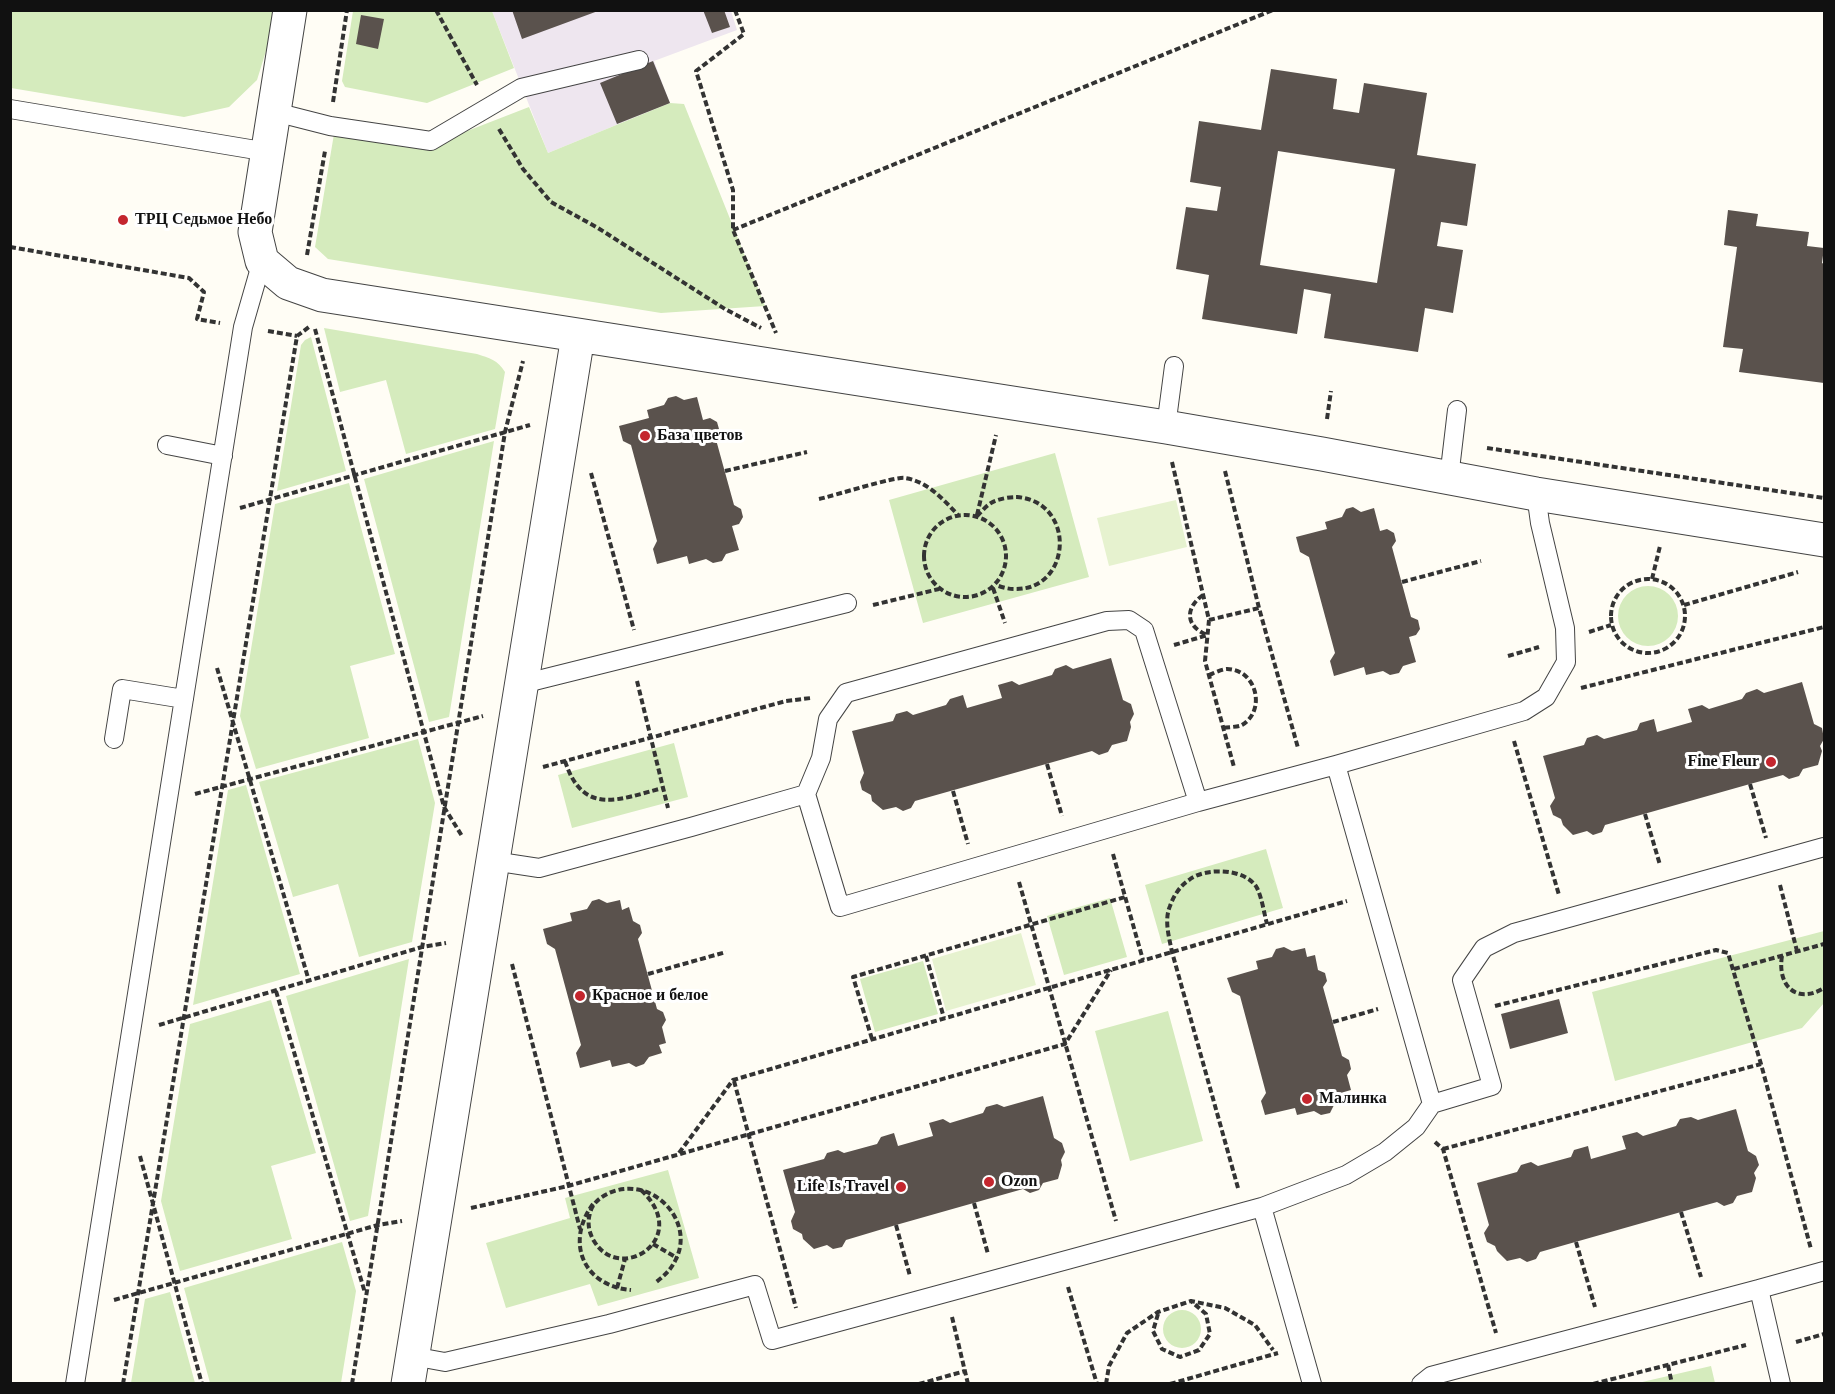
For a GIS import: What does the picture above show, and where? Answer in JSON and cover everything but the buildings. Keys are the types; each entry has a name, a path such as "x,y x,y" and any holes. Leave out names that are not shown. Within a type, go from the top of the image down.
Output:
{"street":[{"path":"290,10 255,232 262,261 288,283 322,295 578,336 1169,443 1322,453 1536,494 1824,540"},
{"path":"410,1370 578,336"}],"lane":[{"path":"275,112 330,126 431,141 521,88 639,60"},
{"path":"10,109 268,152"},
{"path":"75,1383 243,327 262,261"},
{"path":"1169,443 1174,366"},
{"path":"1449,478 1457,411"},
{"path":"167,445 223,456"},
{"path":"1198,802 1144,630 1129,620 1107,621 846,693 828,719 821,758 806,794 840,907 1198,802 1524,711 1546,697 1566,662 1565,628 1540,523 1536,494"},
{"path":"521,696 635,656 847,603"},
{"path":"114,739 122,689 184,699"},
{"path":"1336,765 1432,1104"},
{"path":"492,871 539,868 806,794"},
{"path":"410,1370 609,1324 755,1285 772,1340 1254,1209 1346,1175 1385,1152 1416,1127 1432,1104 1492,1086 1462,980 1484,948 1514,933 1824,847"},
{"path":"1254,1209 1302,1346 1312,1383"},
{"path":"1421,1383 1431,1376 1502,1356 1821,1272"},
{"path":"1759,1288 1781,1383"}],"path":[{"path":"347,10 330,126 305,267 322,295 314,323 444,807 492,871"},
{"path":"436,10 477,84 487,108 523,168 551,202 598,228 725,309 777,337 733,230 733,190 696,71 744,34 735,10"},
{"path":"733,230 1273,10"},
{"path":"10,247 189,278 204,292 197,319 297,336 123,1383"},
{"path":"352,1383 505,432 524,356"},
{"path":"1327,418 1331,391"},
{"path":"213,516 566,415"},
{"path":"977,516 996,431"},
{"path":"1169,443 1209,620 1205,661 1240,790"},
{"path":"724,471 807,452"},
{"path":"1224,467 1259,608 1306,773"},
{"path":"590,470 635,656 651,738 675,832"},
{"path":"819,499 904,477 942,496 958,515"},
{"path":"977,516 991,503 1008,497 1027,498 1044,507 1056,522 1061,540 1059,559 1048,575 1033,586 1014,589 994,587"},
{"path":"958,515 977,516 995,527 1006,545 1006,566 994,587 976,597 957,597 939,589 927,574 923,555 928,537 940,522 958,515"},
{"path":"1652,579 1661,542"},
{"path":"1402,582 1481,561"},
{"path":"1684,605 1806,570"},
{"path":"1652,579 1666,583 1677,593 1684,605 1685,622 1678,638 1666,649 1649,653 1633,650 1619,640 1611,625 1611,608 1620,592 1635,581 1652,579"},
{"path":"994,587 1012,647"},
{"path":"847,603 877,606 939,589"},
{"path":"1203,595 1194,601 1190,611 1191,622 1197,631 1208,635"},
{"path":"1209,620 1259,608"},
{"path":"1546,697 1824,627"},
{"path":"1151,651 1208,635"},
{"path":"216,664 309,981"},
{"path":"1209,675 1227,669 1245,675 1256,692 1255,710 1242,725 1223,728"},
{"path":"167,802 458,722 521,696"},
{"path":"507,777 786,701 802,699"},
{"path":"1507,715 1566,919"},
{"path":"565,761 569,773 583,791 596,799 610,801 663,788"},
{"path":"1047,764 1069,839"},
{"path":"1750,784 1797,951"},
{"path":"953,790 974,868"},
{"path":"1645,814 1667,891"},
{"path":"1106,829 1143,960"},
{"path":"1011,857 1123,1245"},
{"path":"1254,1209 1172,952 1167,928 1169,908 1177,891 1190,878 1210,872 1225,871 1245,876 1256,887 1267,924"},
{"path":"678,1154 733,1080 1374,893"},
{"path":"872,1040 853,977 1125,897"},
{"path":"131,1033 422,947 482,936"},
{"path":"1734,969 1824,944"},
{"path":"1471,1012 1716,950 1728,953 1821,1272"},
{"path":"648,974 726,952"},
{"path":"926,956 944,1018"},
{"path":"1782,956 1780,969 1783,981 1791,990 1803,995 1815,994 1824,988"},
{"path":"511,960 567,1186 580,1229"},
{"path":"87,1307 378,1225 436,1216 567,1186 1065,1044 1111,970"},
{"path":"276,991 366,1296"},
{"path":"1333,1022 1404,1002"},
{"path":"1502,1356 1443,1149 1761,1064"},
{"path":"733,1080 803,1332"},
{"path":"137,1148 202,1383"},
{"path":"635,1290 617,1288 603,1283 591,1273 583,1259 579,1244 580,1229 593,1204 607,1194 624,1189 641,1190 657,1196 670,1208 678,1223 681,1241 677,1258 668,1273 653,1284"},
{"path":"593,1204 588,1219 590,1234 597,1247 610,1256 625,1259 641,1255 653,1244 659,1230 659,1214 652,1200 641,1190"},
{"path":"974,1203 995,1279"},
{"path":"1681,1212 1708,1302"},
{"path":"896,1225 917,1300"},
{"path":"1576,1242 1602,1330"},
{"path":"653,1244 677,1258"},
{"path":"617,1288 625,1259"},
{"path":"1060,1262 1097,1383"},
{"path":"946,1293 968,1383"},
{"path":"1106,1383 1109,1366 1127,1333 1158,1312 1191,1301 1225,1308 1254,1325 1276,1353"},
{"path":"1158,1312 1153,1331 1162,1349 1180,1357 1199,1350 1210,1334 1206,1314 1191,1301"},
{"path":"1593,1383 1770,1338"},
{"path":"1170,1383 1302,1346"},
{"path":"1668,1365 1672,1383"},
{"path":"919,1383 965,1371"}],"shaded area":[{"path":"492,11 731,11 737,30 654,61 670,103 548,153"}],"green space":[{"path":"10,11 275,11 270,38 257,80 229,107 184,117 11,88"},
{"path":"353,11 492,11 514,68 427,103 345,87 342,81"},
{"path":"670,103 684,104 765,306 661,313 328,259 315,247 334,134 426,147 529,107 548,153"},
{"path":"324,328 477,354 493,360 505,372 495,429 406,454 386,380 340,392"},
{"path":"311,337 346,471 277,491 301,345"},
{"path":"494,441 449,717 429,722 364,479"},
{"path":"1055,453 1089,577 923,623 889,500"},
{"path":"349,483 395,654 350,666 369,738 256,769 240,716 275,504"},
{"path":"1176,500 1187,547 1109,566 1097,518"},
{"path":"1648,586 1665,591 1673,599 1678,616 1673,633 1665,641 1648,646 1631,641 1623,633 1618,616 1623,599 1631,591"},
{"path":"418,739 435,803 412,942 359,957 338,884 293,897 259,782"},
{"path":"674,743 688,797 572,828 558,775"},
{"path":"246,785 300,974 193,1005 228,790"},
{"path":"1266,849 1283,908 1162,944 1145,885"},
{"path":"1110,898 1127,957 1064,975 1047,916"},
{"path":"1824,931 1824,1003 1802,1028 1615,1081 1592,992"},
{"path":"1021,933 1036,985 946,1011 932,959"},
{"path":"409,959 368,1216 350,1221 286,996"},
{"path":"923,961 938,1014 875,1032 860,979"},
{"path":"271,1000 316,1153 271,1166 292,1239 180,1271 161,1201 190,1024"},
{"path":"1168,1011 1203,1141 1130,1161 1095,1031"},
{"path":"668,1170 699,1278 598,1306 590,1284 506,1308 486,1243 570,1218 565,1198"},
{"path":"342,1242 356,1291 341,1383 210,1383 184,1288"},
{"path":"170,1292 195,1383 131,1383 145,1299"},
{"path":"1182,1310 1195,1316 1201,1329 1195,1342 1182,1348 1169,1342 1163,1329 1169,1316"},
{"path":"1711,1366 1715,1383 1638,1383"}],"place":[{"name":"ТРЦ Седьмое Небо","path":"123,220"},
{"name":"База цветов","path":"645,436"},
{"name":"Fine Fleur","path":"1771,762"},
{"name":"Красное и белое","path":"580,996"},
{"name":"Малинка","path":"1307,1099"},
{"name":"Ozon","path":"989,1182"},
{"name":"Life Is Travel","path":"901,1187"}]}
